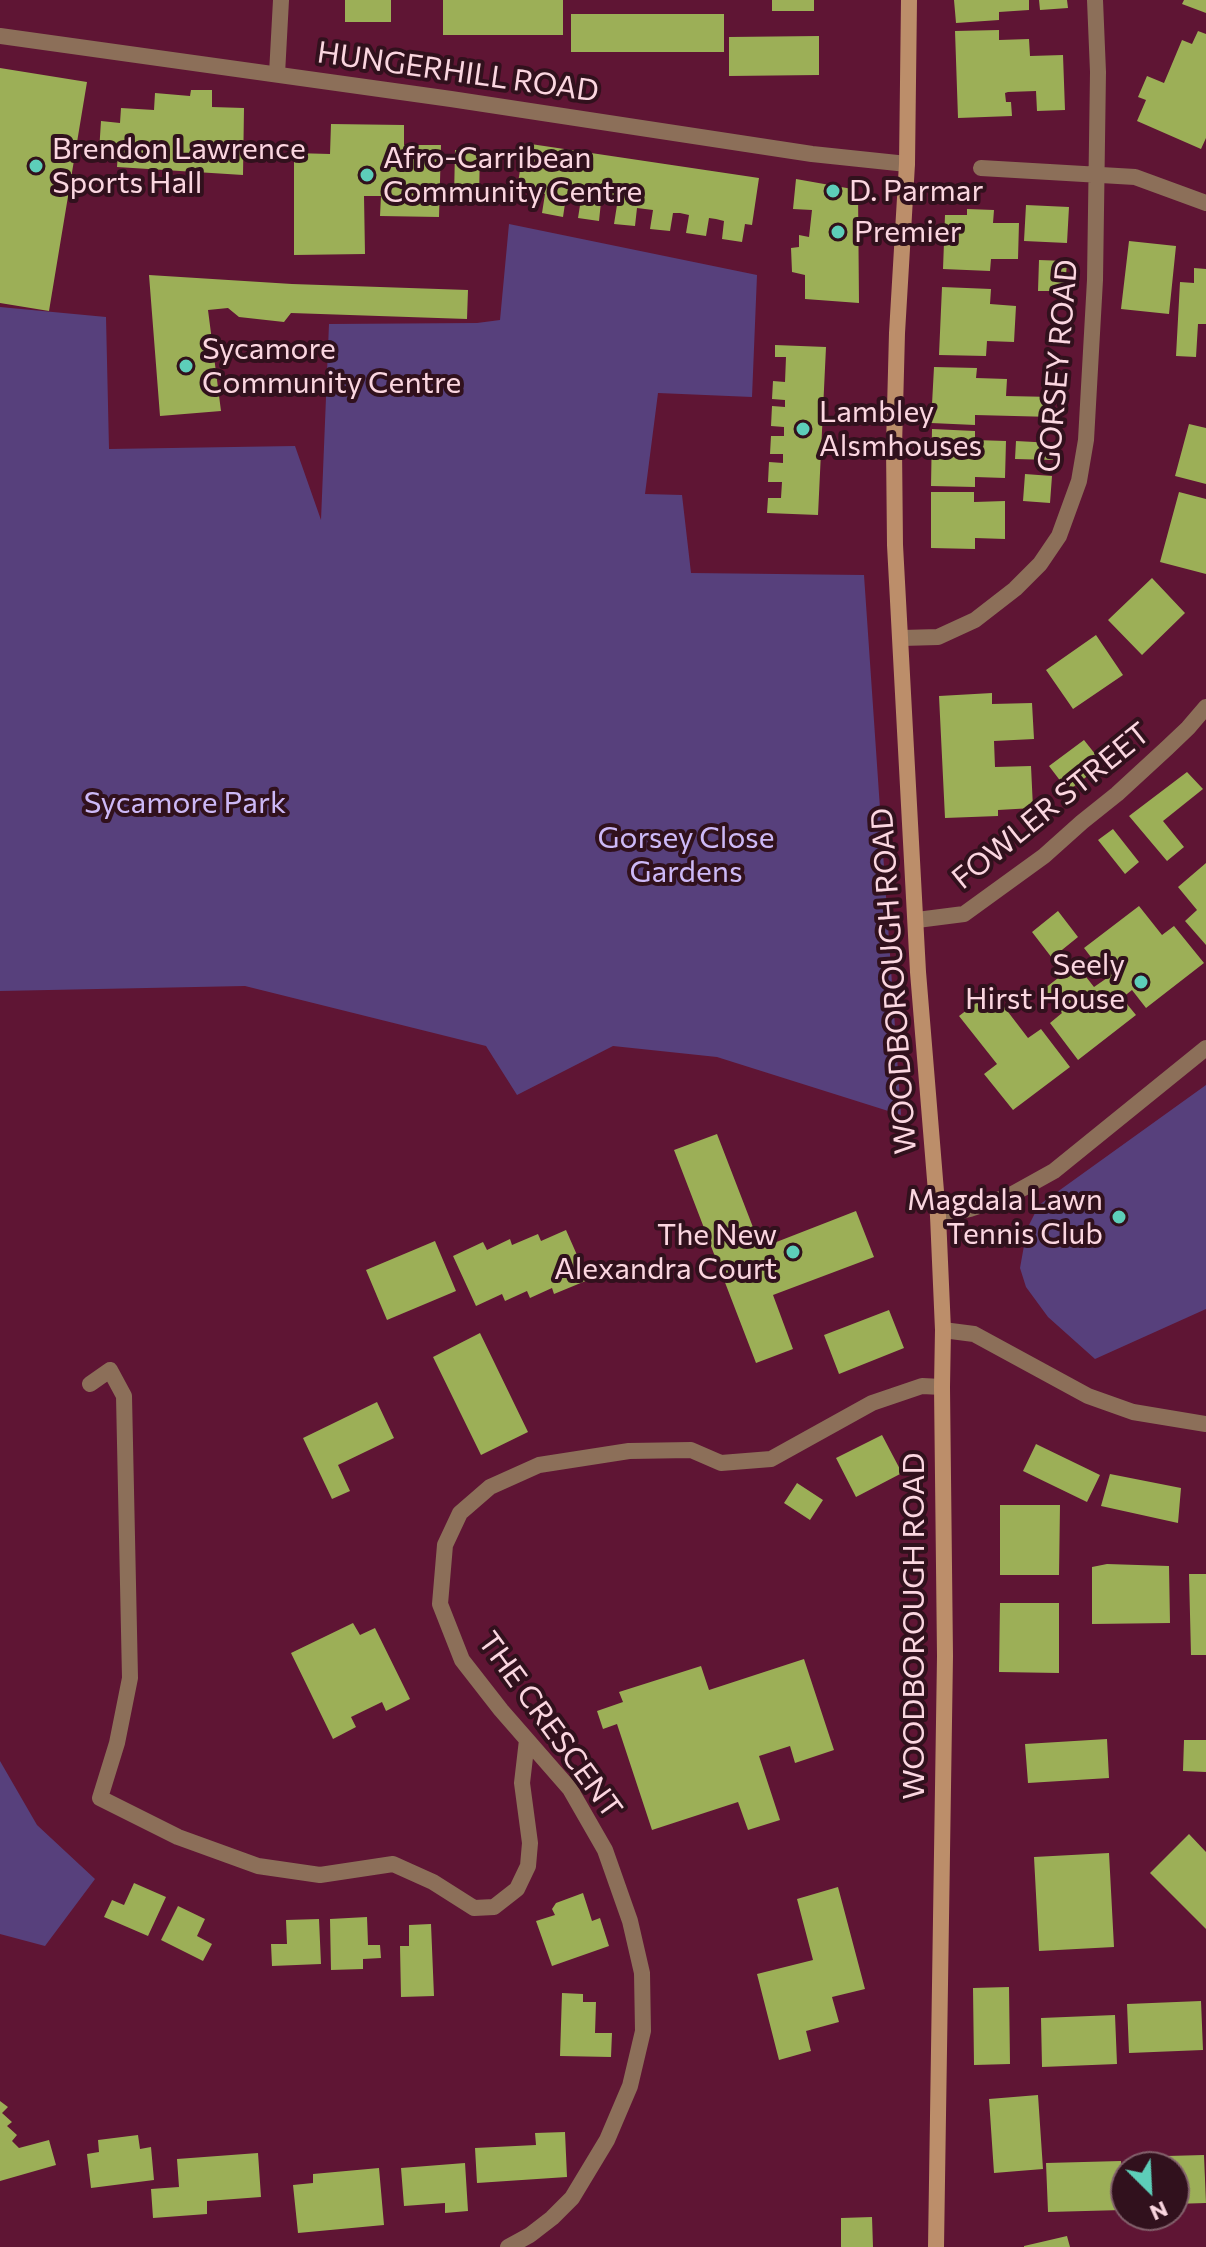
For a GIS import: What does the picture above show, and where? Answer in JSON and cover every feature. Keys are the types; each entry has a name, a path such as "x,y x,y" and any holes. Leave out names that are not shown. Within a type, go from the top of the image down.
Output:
{"main road":[{"name":"WOODBOROUGH ROAD","path":"909,0 907,164 894,447 895,545 918,972 938,1216 943,1330 945,1656 936,2247"}],"street":[{"path":"277,74 281,0"},
{"name":"GORSEY ROAD","path":"902,638 938,637 975,620 1023,581 1040,564 1059,536 1079,481 1086,440 1095,280 1098,72 1095,0"},
{"name":"HUNGERHILL ROAD","path":"0,36 812,154 907,164"},
{"path":"981,168 1135,177 1206,203"},
{"name":"FOWLER STREET","path":"917,920 964,914 1044,856 1147,767 1206,707"},
{"path":"938,1216 1009,1196 1054,1171 1206,1048"},
{"path":"943,1330 974,1334 1088,1396 1133,1412 1206,1424"},
{"path":"90,1384 110,1370 124,1396 130,1678 117,1743 100,1798 178,1837 258,1866 320,1875 393,1864 433,1882 474,1908 494,1907 517,1889 528,1866 530,1843 522,1783 527,1740"},
{"name":"THE CRESCENT","path":"508,2247 530,2235 572,2198 607,2140 630,2086 643,2031 642,1973 630,1921 605,1850 570,1789 462,1660 440,1604 445,1545 460,1513 490,1487 539,1465 629,1451 691,1450 721,1463 771,1459 872,1403 922,1386 942,1387"}],"green space":[{"path":"509,224 757,275 752,397 658,393 645,494 682,495 691,573 864,575 901,1115 717,1057 613,1046 517,1095 486,1046 245,986 0,991 0,307 106,317 109,449 295,446 321,520 329,324 477,323 500,320"},
{"name":"Magdala Lawn Tennis Club","path":"1206,1085 1206,1309 1095,1359 1048,1317 1026,1287 1020,1268 1027,1229 1039,1205"},
{"path":"0,1761 37,1825 95,1879 45,1946 0,1934"}],"building":[{"path":"345,0 391,0 391,22 345,22"},
{"path":"443,0 563,0 563,35 443,35"},
{"path":"772,0 814,0 814,11 772,11"},
{"path":"954,0 1029,0 1029,10 999,12 999,20 956,23"},
{"path":"1039,0 1067,0 1068,8 1040,10"},
{"path":"1184,0 1206,0 1206,13 1182,4"},
{"path":"571,14 724,14 724,52 571,52"},
{"path":"999,30 999,40 1029,39 1030,56 1063,55 1065,110 1037,111 1036,91 1008,92 1005,93 1006,102 1011,102 1012,116 958,118 955,31"},
{"path":"1198,31 1206,34 1206,138 1201,149 1137,121 1146,100 1138,97 1147,76 1164,83 1182,40 1192,44"},
{"path":"819,36 819,75 729,76 729,37"},
{"name":"Brendon Lawrence Sports Hall","path":"0,68 87,82 49,311 0,303"},
{"path":"191,90 212,90 212,107 244,108 243,175 117,167 118,153 99,152 101,121 120,123 121,108 154,110 155,93 190,96"},
{"name":"Afro-Carribean Community Centre","path":"331,124 404,125 404,145 441,145 439,217 380,216 381,196 364,196 365,254 294,255 294,153 330,154"},
{"path":"524,143 759,178 752,225 745,224 742,242 722,239 724,221 716,219 709,218 706,236 686,233 689,215 680,213 673,213 670,231 650,229 653,210 637,208 635,226 614,224 617,205 601,202 599,221 578,218 581,199 566,197 563,217 542,213 545,194 517,190"},
{"path":"455,150 480,150 479,198 454,198"},
{"path":"796,179 858,190 859,303 805,299 805,275 792,272 791,248 799,247 799,235 809,237 812,210 793,209"},
{"path":"1026,205 1069,207 1067,243 1024,241"},
{"path":"967,209 994,210 993,223 1019,223 1018,259 991,259 990,271 943,269 945,215 967,215"},
{"path":"1129,241 1176,246 1169,314 1121,309"},
{"path":"1039,260 1067,261 1065,291 1038,291"},
{"path":"1194,268 1206,269 1206,324 1198,324 1196,357 1176,356 1180,282 1194,283"},
{"name":"Sycamore Community Centre","path":"149,275 468,290 467,319 291,313 284,322 239,317 228,308 208,310 221,411 160,416"},
{"path":"942,287 991,289 990,304 1016,306 1014,342 987,341 986,356 939,355"},
{"name":"Lambley Alsmhouses","path":"775,345 826,347 818,515 767,513 768,498 781,498 782,482 768,482 769,462 783,463 783,454 770,454 771,436 784,436 784,427 771,426 772,406 785,407 785,400 772,399 773,381 785,382 786,357 775,357"},
{"path":"934,367 977,368 976,378 1007,379 1006,396 1053,397 1053,417 975,415 975,425 931,423"},
{"path":"1189,424 1206,428 1206,484 1175,476"},
{"path":"932,429 975,431 975,440 1006,441 1005,478 975,477 975,487 931,486"},
{"path":"1016,441 1053,443 1053,460 1015,459"},
{"path":"1025,474 1052,476 1050,503 1023,501"},
{"path":"931,492 974,492 974,502 1005,501 1005,539 975,538 975,549 931,548"},
{"path":"1179,492 1206,499 1206,574 1160,562"},
{"path":"1152,578 1185,613 1142,655 1108,620"},
{"path":"1096,635 1123,675 1073,709 1046,670"},
{"path":"992,693 992,704 1032,703 1034,739 994,741 995,767 1031,766 1033,808 998,810 998,816 945,818 939,696"},
{"path":"1084,740 1103,764 1068,791 1049,766"},
{"path":"1187,772 1203,789 1163,821 1184,847 1167,861 1129,816"},
{"path":"1113,829 1139,862 1125,874 1098,840"},
{"path":"1206,863 1206,945 1185,921 1197,910 1178,887"},
{"name":"Seely Hirst House","path":"1139,906 1162,935 1174,926 1204,963 1146,1008 1132,990 1122,998 1136,1015 1078,1060 1050,1023 1062,1013 1044,989 1076,964 1094,987 1107,978 1084,948"},
{"path":"1058,911 1078,937 1052,958 1032,932"},
{"path":"992,991 1028,1038 1041,1029 1070,1067 1013,1110 984,1074 997,1064 959,1016"},
{"name":"The New Alexandra Court","path":"717,1134 761,1248 856,1211 874,1257 773,1295 793,1349 756,1363 674,1150"},
{"path":"566,1230 588,1280 554,1294 552,1288 530,1298 527,1291 505,1301 502,1294 476,1306 453,1256 483,1242 487,1250 510,1239 512,1245 538,1234 541,1241"},
{"path":"435,1241 456,1291 387,1320 366,1270"},
{"path":"889,1310 904,1348 839,1374 824,1335"},
{"path":"480,1333 528,1432 481,1455 433,1357"},
{"path":"377,1402 394,1438 338,1465 350,1491 332,1499 303,1438"},
{"path":"882,1435 902,1473 856,1497 836,1458"},
{"path":"1036,1444 1100,1475 1087,1502 1023,1471"},
{"path":"1110,1474 1181,1488 1178,1523 1101,1506"},
{"path":"797,1483 823,1500 810,1520 784,1503"},
{"path":"1000,1505 1060,1505 1059,1575 1000,1575"},
{"path":"1107,1564 1169,1566 1170,1623 1092,1624 1092,1567"},
{"path":"1189,1574 1206,1574 1206,1655 1191,1655"},
{"path":"1000,1603 1059,1603 1059,1673 999,1672"},
{"path":"353,1623 360,1635 375,1628 410,1699 386,1711 382,1702 351,1717 356,1727 333,1739 291,1653"},
{"path":"804,1659 834,1750 795,1763 790,1746 759,1756 780,1820 748,1830 738,1802 652,1830 617,1724 603,1729 597,1711 623,1702 619,1692 701,1666 709,1690"},
{"path":"1107,1739 1109,1778 1028,1783 1025,1744"},
{"path":"1184,1740 1206,1740 1206,1772 1183,1771"},
{"path":"1189,1834 1206,1852 1206,1929 1150,1873"},
{"path":"1109,1853 1114,1947 1039,1951 1034,1857"},
{"path":"134,1883 166,1897 148,1936 104,1917 112,1900 124,1905"},
{"path":"838,1887 865,1989 832,1997 839,2022 806,2031 811,2051 779,2060 757,1974 813,1960 797,1899"},
{"path":"583,1893 592,1921 600,1918 609,1946 552,1966 536,1921 555,1915 552,1909 556,1903"},
{"path":"178,1906 205,1919 197,1936 212,1944 203,1961 161,1940"},
{"path":"367,1917 368,1945 380,1945 381,1958 363,1959 363,1969 331,1970 330,1919"},
{"path":"319,1919 321,1964 272,1966 271,1944 287,1944 286,1920"},
{"path":"431,1924 434,1996 401,1997 400,1946 409,1946 409,1925"},
{"path":"1009,1987 1010,2064 974,2065 973,1988"},
{"path":"562,1993 583,1994 583,2002 596,2002 595,2033 612,2033 611,2057 560,2056"},
{"path":"1201,2001 1203,2050 1129,2053 1127,2004"},
{"path":"1115,2015 1117,2064 1042,2067 1041,2018"},
{"path":"1038,2095 1043,2169 994,2173 989,2099"},
{"path":"0,2101 8,2107 2,2113 12,2122 7,2126 17,2135 12,2141 19,2148 49,2140 56,2165 0,2181"},
{"path":"565,2132 567,2177 477,2183 475,2148 536,2145 535,2133"},
{"path":"138,2135 140,2149 151,2147 154,2180 91,2188 87,2154 99,2152 98,2140"},
{"path":"258,2153 261,2197 207,2201 207,2214 153,2218 151,2189 179,2187 177,2159"},
{"path":"1190,2155 1204,2155 1206,2203 1190,2204"},
{"path":"1110,2161 1110,2210 1048,2212 1046,2163"},
{"path":"465,2163 468,2211 445,2213 445,2203 404,2206 401,2168"},
{"path":"379,2168 384,2225 298,2233 293,2185 313,2183 313,2174"},
{"path":"872,2217 873,2247 841,2247 841,2218"},
{"path":"1067,2236 1070,2247 1024,2247 1024,2246"}],"place":[{"name":"Brendon Lawrence Sports Hall","path":"36,166"},
{"name":"Afro-Carribean Community Centre","path":"367,175"},
{"name":"D. Parmar","path":"833,191"},
{"name":"Premier","path":"838,232"},
{"name":"Sycamore Community Centre","path":"186,366"},
{"name":"Lambley Alsmhouses","path":"803,429"},
{"name":"Seely Hirst House","path":"1141,982"},
{"name":"Magdala Lawn Tennis Club","path":"1119,1217"},
{"name":"The New Alexandra Court","path":"793,1252"}],"park label":[{"name":"Sycamore Park","path":"185,803"},
{"name":"Gorsey Close Gardens","path":"686,855"}]}
